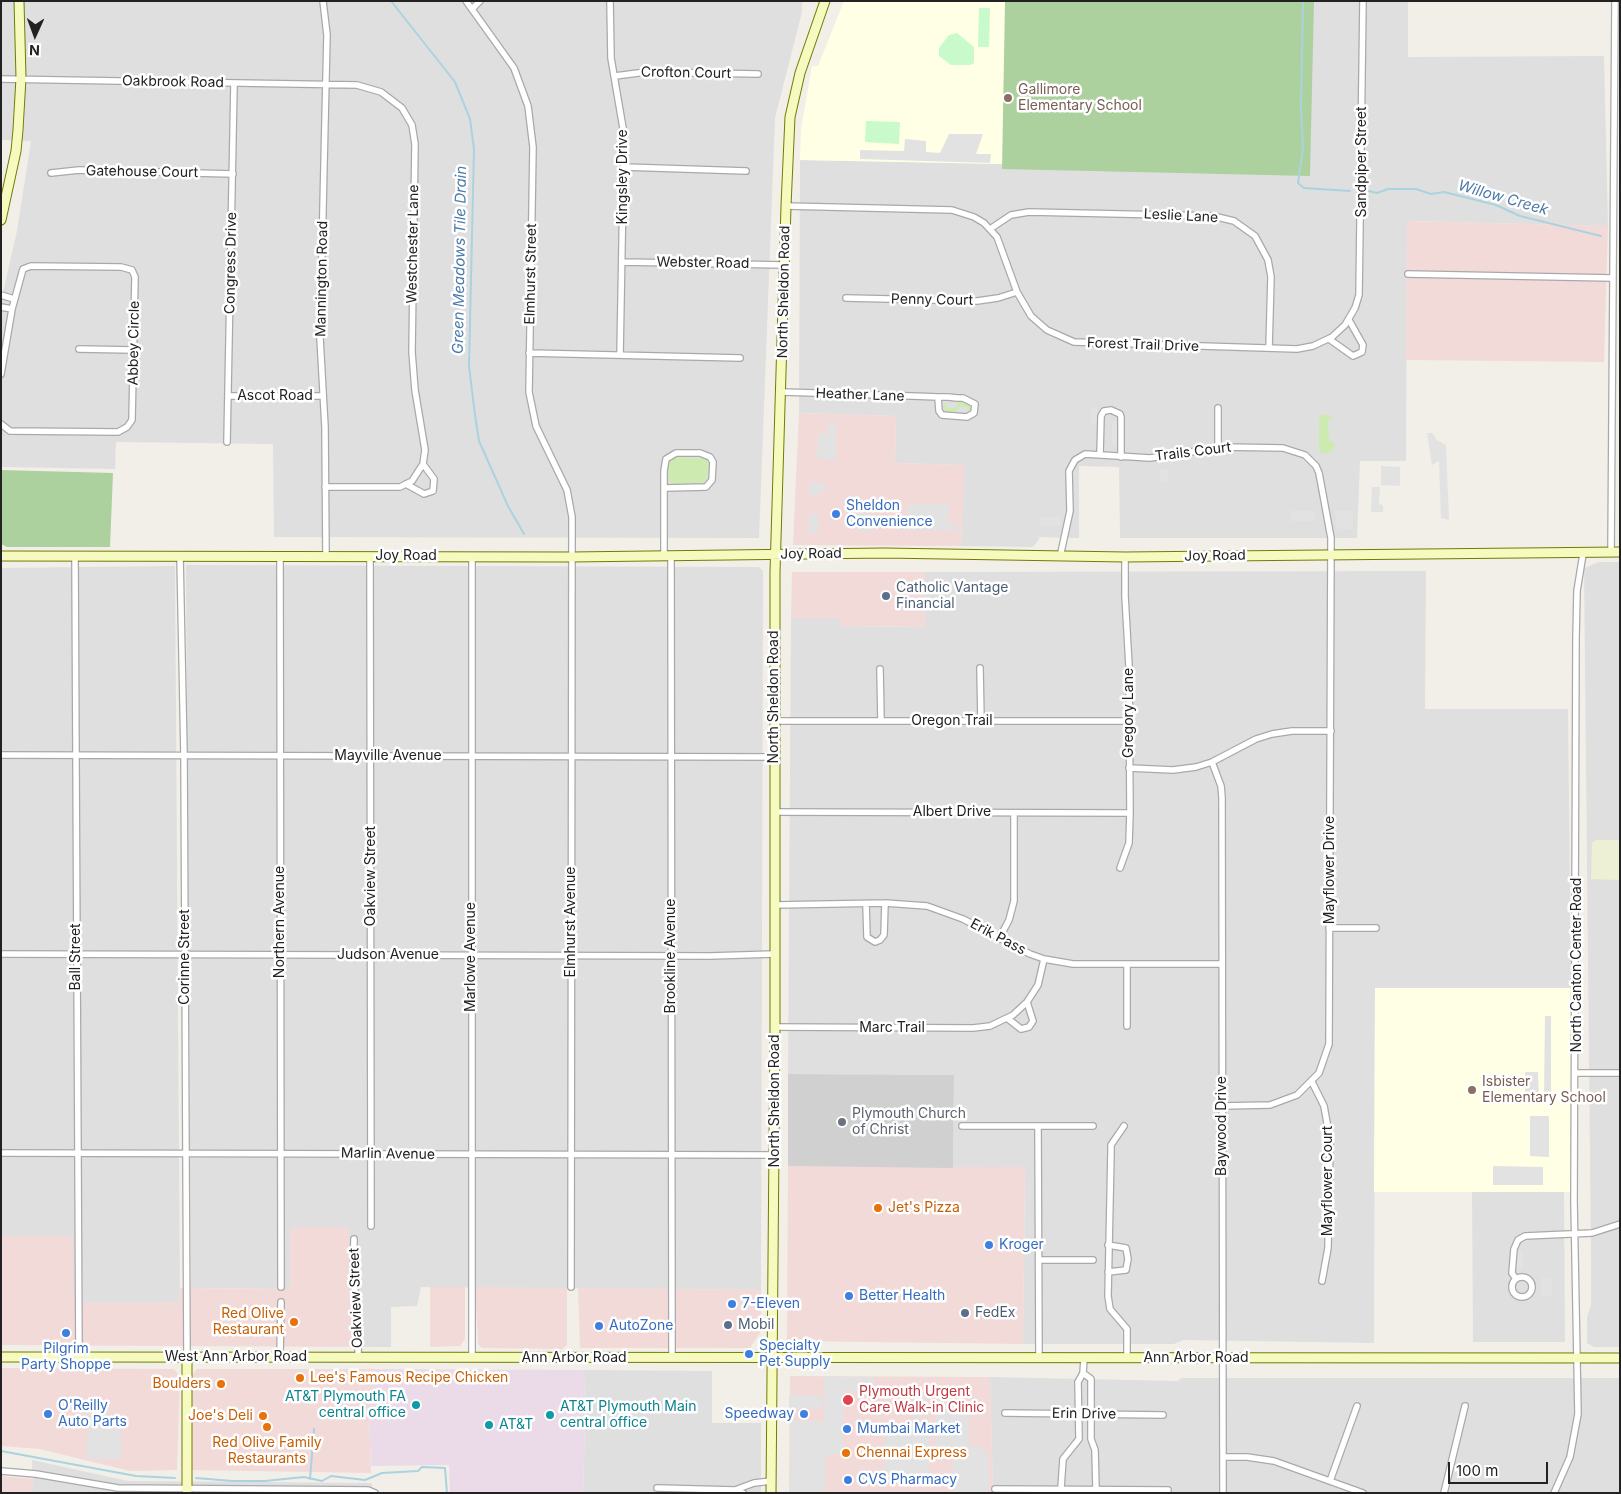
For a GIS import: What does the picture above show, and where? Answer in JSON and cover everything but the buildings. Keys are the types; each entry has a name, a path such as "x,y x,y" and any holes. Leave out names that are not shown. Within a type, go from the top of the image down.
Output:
{"main road":[{"path":"1,220 16,151 21,78 20,1"},
{"name":"North Sheldon Road","path":"771,1493 775,1028 774,721 786,206 790,117 800,73 826,1"},
{"name":"Joy Road","path":"1,556 571,557 884,553 1125,557 1583,554 1615,552"},
{"name":"West Ann Arbor Road","path":"1,1357 358,1356 472,1358"},
{"path":"186,1491 187,1357"},
{"name":"Ann Arbor Road","path":"472,1358 674,1358"},
{"path":"674,1358 772,1358"},
{"name":"Ann Arbor Road","path":"772,1358 1620,1358"}],"street":[{"name":"Mannington Road","path":"323,1 327,35 320,338 326,488 326,556"},
{"name":"Elmhurst Street","path":"466,1 514,68 524,92 531,120 533,147 529,392 533,417 564,482 570,501 571,557"},
{"path":"472,9 480,1"},
{"name":"Kingsley Drive","path":"610,1 610,43 623,122 624,167 620,355"},
{"name":"Sandpiper Street","path":"1340,331 1349,320 1358,302 1360,286 1363,1"},
{"path":"1615,1 1612,278 1615,552"},
{"name":"Crofton Court","path":"615,76 646,72 758,74"},
{"name":"Oakbrook Road","path":"1,78 326,85"},
{"name":"Congress Drive","path":"227,442 234,84"},
{"name":"Westchester Lane","path":"326,85 363,86 381,92 402,108 414,131 412,352 415,390 425,450 424,464 434,479 435,488 433,491 424,494 406,484"},
{"path":"624,167 746,171"},
{"name":"Gatehouse Court","path":"51,173 79,170 233,174"},
{"name":"Forest Trail Drive","path":"786,206 952,210 974,217 990,229 1002,247 1023,304 1039,323 1055,334 1074,342 1301,348 1328,339 1340,331"},
{"name":"Leslie Lane","path":"990,229 1011,215 1029,212 1213,216 1234,221 1255,236 1268,260 1270,277 1269,348"},
{"name":"Webster Road","path":"622,262 784,264"},
{"name":"Abbey Circle","path":"1,374 12,309 22,269 31,266 121,267 132,270 135,277 132,420 127,427 118,432 10,431 1,424"},
{"path":"1408,274 1612,278"},
{"name":"Penny Court","path":"846,298 977,301 998,298 1017,292"},
{"path":"1,295 14,299"},
{"path":"1,306 12,309"},
{"path":"1328,339 1353,356 1362,352 1363,345 1349,320"},
{"path":"79,348 134,350"},
{"path":"529,353 740,358"},
{"name":"Heather Lane","path":"782,392 938,397 971,400 975,404 974,413 967,417 942,415 939,411 938,397"},
{"name":"Ascot Road","path":"228,396 323,396"},
{"path":"1218,408 1218,447"},
{"path":"1100,454 1100,416 1104,411 1111,410 1120,414 1121,418 1121,457"},
{"name":"Trails Court","path":"1060,557 1070,511 1070,467 1075,460 1085,454 1150,458 1218,447 1288,448 1300,452 1310,459 1316,466 1322,484 1332,538 1331,556"},
{"name":"Brookline Avenue","path":"664,488 706,487 712,480 713,462 710,457 700,453 676,453 669,455 665,463 664,488 668,555 671,757 671,1154 674,1358"},
{"path":"326,488 393,488 406,484 417,476 424,464"},
{"name":"North Canton Center Road","path":"1554,1493 1570,1458 1577,1429 1576,634 1577,591 1583,554"},
{"name":"Corinne Street","path":"180,556 184,755 187,1357"},
{"name":"Northern Avenue","path":"280,556 281,1287"},
{"name":"Oakview Street","path":"370,556 371,1226"},
{"name":"Marlowe Avenue","path":"472,556 472,1358"},
{"name":"Mayflower Drive","path":"1222,1106 1277,1104 1297,1095 1312,1082 1323,1065 1329,1044 1331,556"},
{"name":"Ball Street","path":"75,557 79,1357"},
{"name":"Elmhurst Avenue","path":"571,557 571,1287"},
{"name":"Gregory Lane","path":"1120,868 1129,843 1130,813 1125,557"},
{"path":"980,668 981,721"},
{"path":"880,669 881,721"},
{"name":"Oregon Trail","path":"774,721 1129,721"},
{"path":"1130,768 1185,769 1212,762 1256,739 1272,734 1292,731 1331,731"},
{"name":"Mayville Avenue","path":"1,755 774,758"},
{"name":"Baywood Drive","path":"1212,762 1218,777 1222,797 1223,1493"},
{"name":"Albert Drive","path":"774,812 1130,813"},
{"path":"999,939 1009,920 1014,901 1014,813"},
{"path":"866,904 867,937 875,942 884,936 885,903"},
{"name":"Erik Pass","path":"775,904 885,903 927,906 964,919 999,939 1044,959 1073,964 1222,964"},
{"path":"1330,928 1376,928"},
{"name":"Judson Avenue","path":"1,954 774,954"},
{"name":"Marc Trail","path":"775,1028 973,1028 990,1026 1007,1018 1027,1002 1038,985 1044,959"},
{"path":"1127,964 1127,1026"},
{"path":"1007,1018 1021,1029 1029,1028 1033,1021 1027,1002"},
{"path":"1576,1073 1620,1073"},
{"name":"Mayflower Court","path":"1312,1082 1324,1106 1329,1132 1328,1248 1322,1281"},
{"path":"962,1126 1093,1126"},
{"path":"1038,1126 1039,1359"},
{"path":"1124,1126 1111,1145 1108,1304 1127,1329 1127,1359"},
{"name":"Marlin Avenue","path":"1,1153 774,1155"},
{"path":"1516,1279 1512,1273 1512,1259 1516,1243 1521,1238 1530,1235 1600,1232 1620,1224"},
{"name":"Oakview Street","path":"354,1239 353,1279 359,1315 358,1356"},
{"path":"1108,1245 1126,1248 1128,1259 1126,1270 1108,1272"},
{"path":"1039,1260 1093,1260"},
{"path":"280,1356 281,1302"},
{"path":"1061,1488 1060,1475 1063,1459 1079,1439 1078,1382 1083,1373 1084,1359"},
{"path":"1083,1373 1091,1379 1091,1439 1095,1450 1096,1489"},
{"path":"1330,1481 1357,1406"},
{"path":"1444,1493 1465,1406"},
{"name":"Erin Drive","path":"1005,1413 1163,1415"},
{"path":"1079,1439 1091,1439"},
{"path":"1224,1457 1274,1461 1362,1493"},
{"path":"1,1472 36,1474 118,1488 186,1491 368,1490 375,1493"},
{"path":"735,1490 754,1483 771,1481"},
{"path":"657,1488 735,1490 744,1493"},
{"path":"995,1489 1168,1490"}],"shaded area":[{"path":"1,1 802,1 802,12 775,118 759,538 274,537 273,444 116,442 115,469 1,467 1,301 17,231 31,141 1,140"},
{"name":"Gallimore Elementary School","path":"844,1 1210,1 1208,168 800,160 801,129 812,66 818,66"},
{"path":"1210,1 1408,1 1408,57 1604,56 1608,226 1407,221 1406,461 1360,461 1357,538 1120,538 1119,467 1079,466 1079,538 1037,537 1040,538 1033,547 961,546 964,465 895,463 896,416 799,413 800,160 1208,168"},
{"path":"949,134 983,134 976,154 991,154 990,163 860,159 860,150 904,151 905,139 926,141 926,152 940,153"},
{"path":"1407,221 1608,226 1604,362 1406,360"},
{"path":"1091,407 1097,407 1097,425 1091,425"},
{"path":"799,413 896,416 895,463 965,465 961,546 793,545"},
{"path":"1112,421 1118,421 1118,445 1112,445"},
{"path":"828,422 836,422 836,461 817,458 818,434 828,434"},
{"path":"1427,433 1432,433 1437,440 1446,445 1449,520 1441,518 1439,461 1432,465"},
{"path":"1381,466 1400,467 1400,486 1381,485"},
{"path":"1160,469 1168,469 1168,482 1160,482"},
{"path":"809,483 825,483 825,492 819,492 819,497 809,497"},
{"path":"1372,487 1380,487 1379,504 1383,505 1383,512 1371,512"},
{"path":"908,504 949,504 948,524 958,525 958,531 899,530 899,524 907,523"},
{"path":"1290,511 1314,511 1315,521 1290,521"},
{"path":"1335,511 1353,511 1353,529 1337,529"},
{"path":"855,513 875,514 874,531 854,530"},
{"path":"809,514 818,514 818,533 809,533"},
{"path":"1040,517 1061,517 1061,526 1040,526"},
{"path":"1599,562 1620,562 1620,1347 1594,1347 1587,1343 1587,1317 1591,1305 1591,1257 1584,568"},
{"path":"186,565 759,567 763,571 761,1290 421,1287 417,1306 391,1307 391,1347 354,1347 354,1316 349,1297 349,1227 290,1227 290,1289 191,1288"},
{"path":"175,566 180,1302 82,1303 73,1289 73,1236 1,1236 1,568"},
{"path":"1426,571 1425,709 1568,709 1571,988 1375,989 1374,1343 1183,1340 1174,1344 1023,1344 1025,1168 953,1168 954,1075 788,1074 791,618 841,618 840,626 925,627 925,572"},
{"path":"792,572 925,572 925,627 840,626 840,618 791,618"},
{"path":"1596,840 1620,840 1620,880 1591,879 1592,842"},
{"name":"Isbister Elementary School","path":"1375,988 1571,988 1570,1192 1374,1192"},
{"path":"1545,1016 1551,1016 1551,1095 1544,1095"},
{"path":"1525,1072 1538,1072 1539,1095 1525,1095"},
{"name":"Plymouth Church of Christ","path":"788,1074 954,1075 953,1168 788,1166"},
{"path":"1530,1116 1549,1116 1549,1157 1530,1156"},
{"path":"788,1166 1025,1167 1023,1344 787,1341"},
{"path":"1493,1166 1543,1167 1543,1185 1493,1185"},
{"path":"1472,1192 1564,1192 1565,1342 1473,1342"},
{"path":"290,1227 349,1227 349,1297 354,1316 354,1347 1,1345 1,1236 73,1236 73,1289 83,1289 83,1303 179,1302 180,1288 290,1289"},
{"path":"1517,1251 1523,1251 1523,1269 1517,1269"},
{"path":"1541,1278 1552,1278 1552,1296 1541,1296"},
{"path":"430,1287 465,1287 465,1339 460,1346 430,1347"},
{"path":"475,1287 567,1288 567,1345 562,1349 482,1348 478,1344"},
{"path":"578,1288 761,1290 761,1331 750,1348 580,1348"},
{"path":"1,1368 174,1369 180,1377 177,1470 130,1471 39,1449 1,1446"},
{"path":"197,1369 373,1369 374,1400 369,1413 371,1473 191,1470 190,1378"},
{"path":"373,1369 584,1370 583,1493 450,1493 449,1465 371,1466 369,1413 374,1400"},
{"path":"584,1370 712,1371 712,1423 761,1423 761,1493 583,1493"},
{"path":"790,1376 990,1377 993,1493 789,1493"},
{"path":"824,1377 874,1377 874,1391 843,1391 843,1453 825,1456 825,1493 790,1493 791,1421 824,1421"},
{"path":"990,1377 1177,1381 1182,1378 1620,1378 1620,1493 993,1493"},
{"path":"936,1386 948,1386 948,1405 968,1405 969,1445 981,1446 982,1451 988,1451 989,1493 953,1493 953,1457 936,1457"},
{"path":"911,1390 925,1390 925,1418 912,1418"},
{"path":"789,1395 822,1396 822,1409 789,1408"},
{"path":"87,1406 108,1406 108,1423 121,1423 121,1459 87,1459"},
{"path":"885,1423 929,1424 929,1480 884,1480"},
{"path":"32,1460 128,1481 372,1483 372,1493 33,1493"},
{"path":"1,1476 33,1479 33,1493 1,1493"}],"green space":[{"path":"1005,1 1314,1 1310,176 1002,169"},
{"path":"979,8 990,8 989,47 978,47"},
{"path":"957,33 974,47 974,63 970,65 951,65 939,56 939,48 949,35"},
{"path":"866,121 900,122 899,144 865,142"},
{"path":"946,402 947,408 956,408 957,402 968,403 972,407 971,411 968,413 967,407 958,407 957,413 945,412 943,407"},
{"path":"1321,415 1329,415 1333,418 1328,420 1329,441 1334,442 1335,445 1332,451 1322,454 1319,451 1319,419"},
{"path":"676,457 706,459 709,465 706,482 676,485 671,483 668,478 668,466 670,461"},
{"path":"1,470 113,473 110,547 7,547 1,544"}],"waterway":[{"name":"Green Meadows Tile Drain","path":"391,1 455,82 470,119 474,149 469,366 475,415 479,441 508,506 524,534"},
{"name":"Willow Creek","path":"1303,1 1301,107 1303,148 1298,183 1304,188 1350,191"},
{"name":"Willow Creek","path":"1369,191 1377,193 1388,189 1416,189 1431,194 1444,192 1496,205 1520,216 1601,236"},
{"path":"310,1479 314,1429"},
{"path":"1,1451 136,1476 175,1478"},
{"path":"196,1478 265,1481 304,1477 322,1481 331,1476 365,1480 382,1473 418,1471 422,1467 445,1468 447,1493"}],"place":[{"name":"Gallimore Elementary School","path":"1008,98"},
{"name":"Sheldon Convenience","path":"836,514"},
{"name":"Catholic Vantage Financial","path":"886,596"},
{"name":"Isbister Elementary School","path":"1472,1090"},
{"name":"Plymouth Church of Christ","path":"842,1122"},
{"name":"Jet's Pizza","path":"878,1208"},
{"name":"Kroger","path":"989,1245"},
{"name":"Better Health","path":"849,1296"},
{"name":"7-Eleven","path":"732,1304"},
{"name":"FedEx","path":"965,1313"},
{"name":"Red Olive Restaurant","path":"294,1322"},
{"name":"Mobil","path":"728,1325"},
{"name":"AutoZone","path":"599,1326"},
{"name":"Pilgrim Party Shoppe","path":"66,1333"},
{"name":"Specialty Pet Supply","path":"749,1354"},
{"name":"Lee's Famous Recipe Chicken","path":"300,1378"},
{"name":"Boulders","path":"221,1384"},
{"name":"Plymouth Urgent Care Walk-in Clinic","path":"848,1400"},
{"name":"AT&T Plymouth FA central office","path":"416,1405"},
{"name":"O'Reilly Auto Parts","path":"48,1414"},
{"name":"Speedway","path":"804,1414"},
{"name":"AT&T Plymouth Main central office","path":"550,1415"},
{"name":"Joe's Deli","path":"263,1416"},
{"name":"AT&T","path":"489,1425"},
{"name":"Red Olive Family Restaurants","path":"267,1427"},
{"name":"Mumbai Market","path":"847,1429"},
{"name":"Chennai Express","path":"846,1453"},
{"name":"CVS Pharmacy","path":"848,1480"}]}
